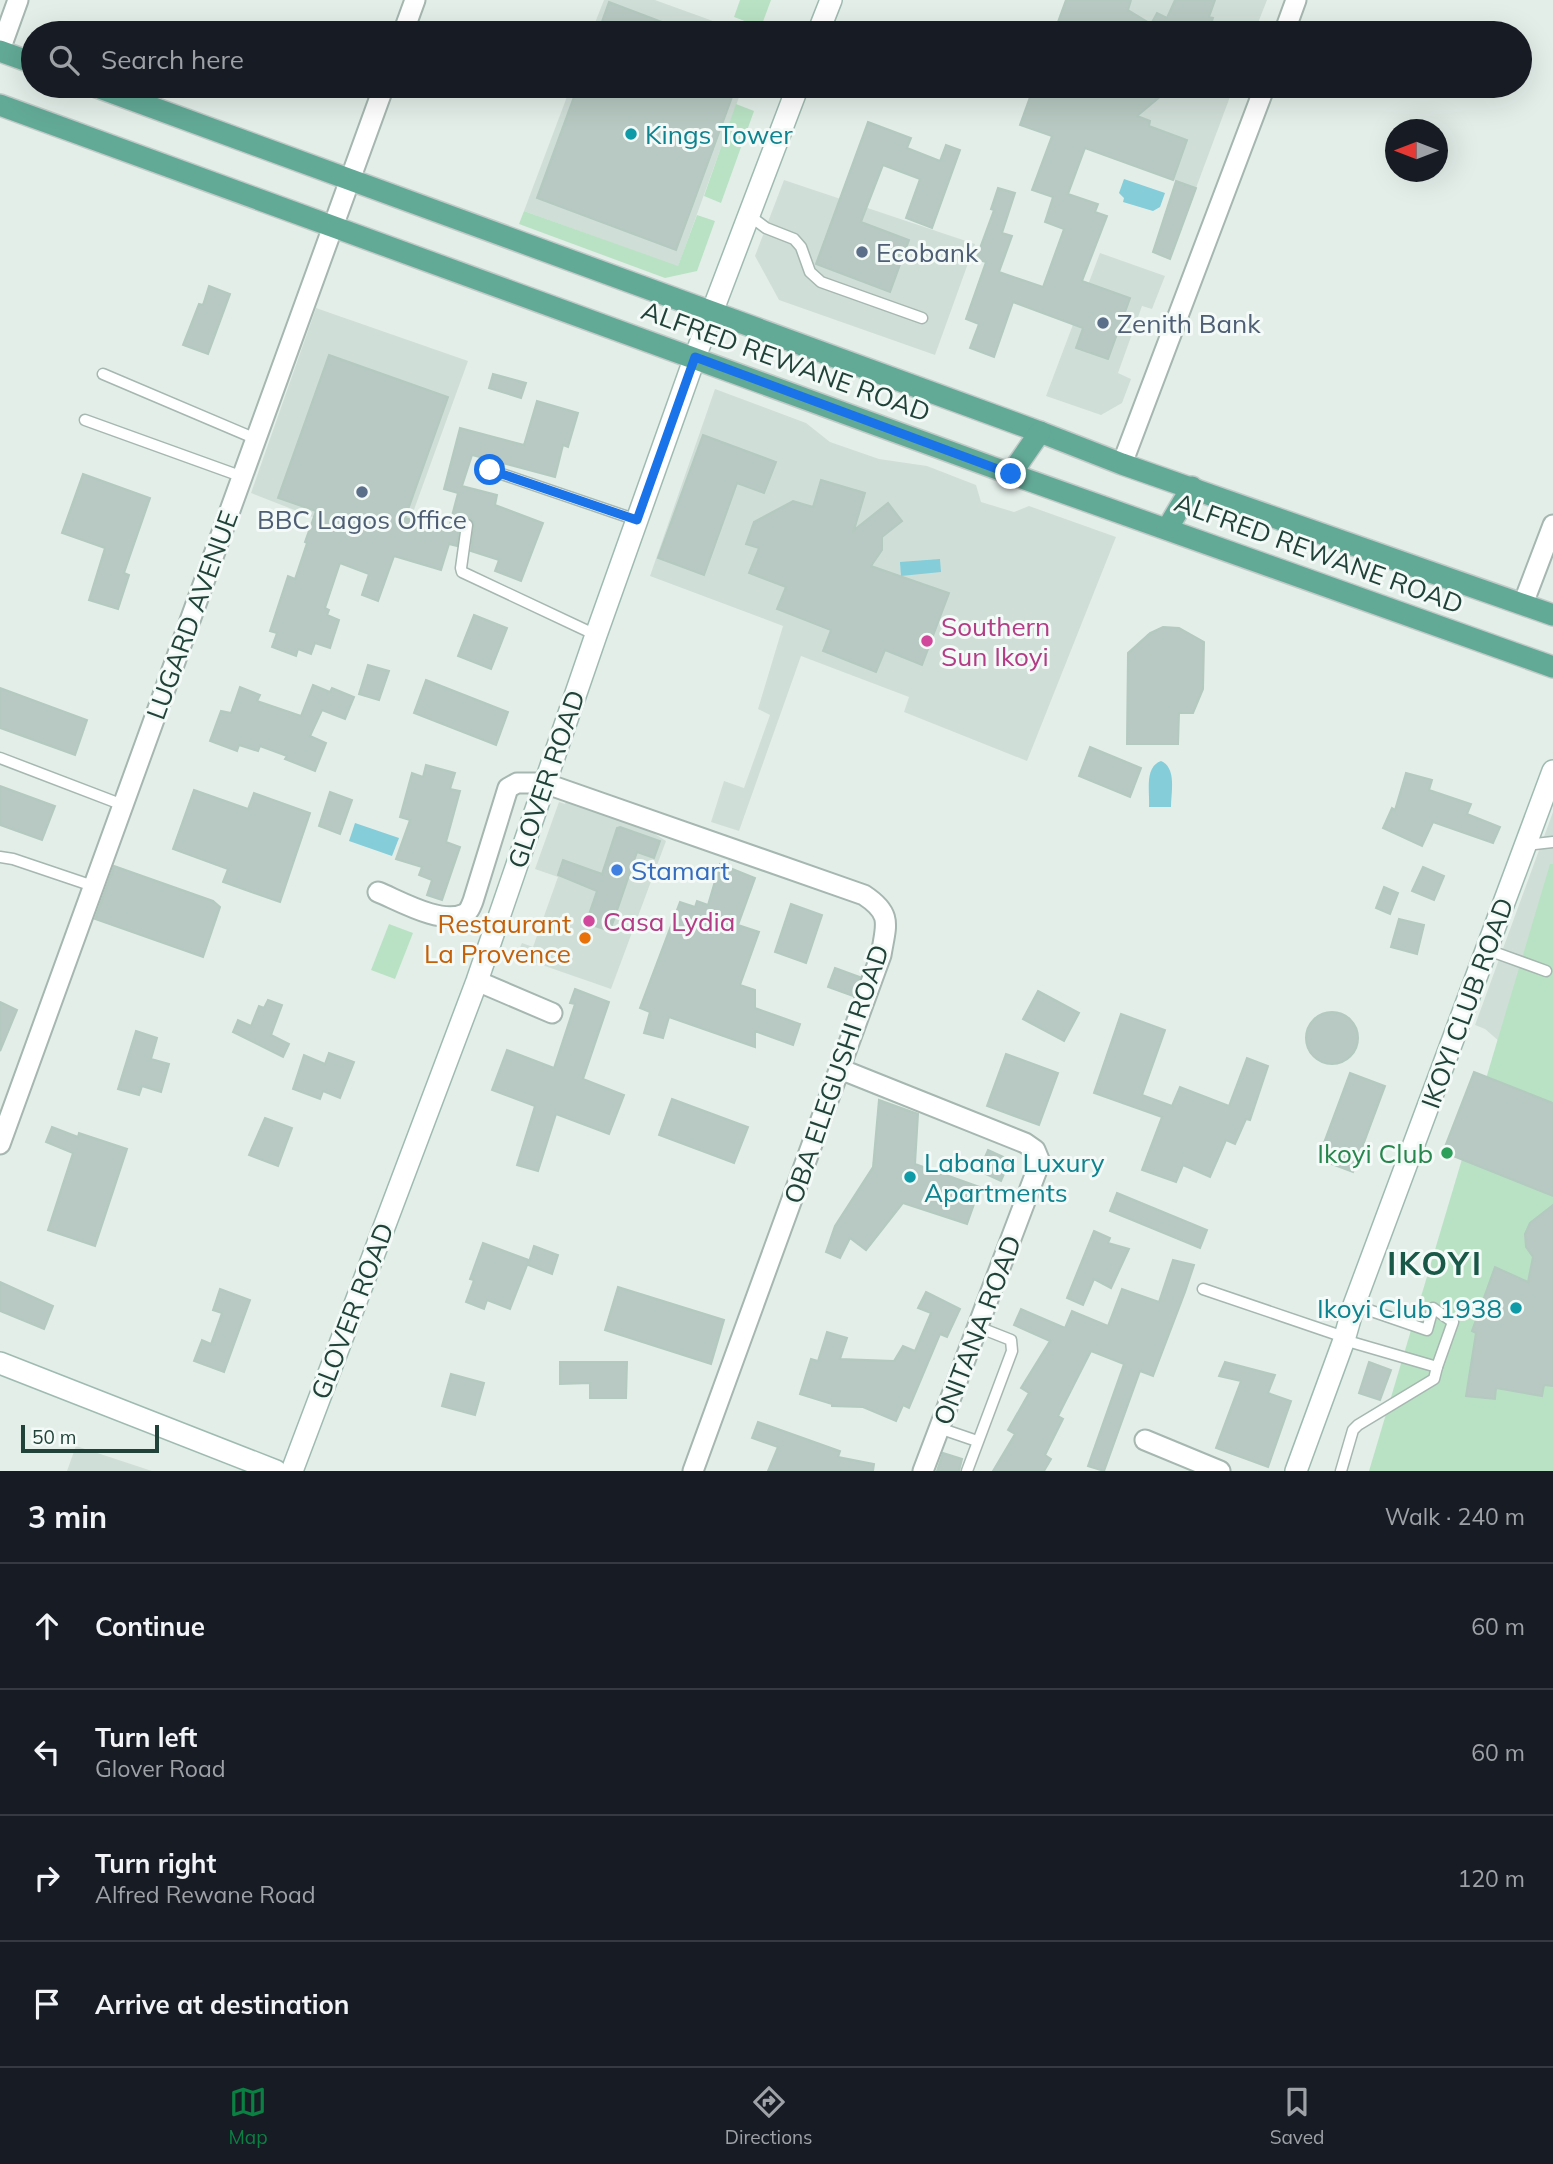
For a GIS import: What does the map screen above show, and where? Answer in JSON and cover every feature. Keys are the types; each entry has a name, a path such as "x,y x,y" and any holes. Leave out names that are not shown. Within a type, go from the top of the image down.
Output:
{"main road":[{"path":"0,50 21,58"},
{"name":"ALFRED REWANE ROAD","path":"127,98 1122,464 1553,615"},
{"name":"ALFRED REWANE ROAD","path":"0,105 1011,474 1553,667"},
{"path":"1011,474 1040,432"},
{"path":"1167,529 1192,487"}],"street":[{"path":"0,50 18,0"},
{"path":"407,21 415,0"},
{"path":"823,21 831,0"},
{"path":"1288,21 1296,0"},
{"name":"LUGARD AVENUE","path":"0,1144 380,98"},
{"name":"GLOVER ROAD","path":"292,1471 477,981 695,357 794,98"},
{"path":"1122,464 1260,98"},
{"path":"1523,604 1553,525"},
{"name":"IKOYI CLUB ROAD","path":"1296,1471 1345,1338 1354,1305 1553,771"},
{"name":"OBA ELEGUSHI ROAD","path":"379,892 436,916 462,915 468,911 473,901 508,788 517,783 544,783 864,895 881,906 887,925 881,956 693,1471"},
{"path":"477,981 552,1013"},
{"name":"ONITANA ROAD","path":"840,1069 1025,1143 1035,1150 1040,1162 923,1471"},
{"path":"0,1363 276,1471"},
{"path":"1145,1440 1220,1471"}],"lane":[{"path":"750,216 766,229 794,239 801,247 810,272 821,282 922,318"},
{"path":"103,374 256,439"},
{"path":"85,419 243,477"},
{"path":"490,470 637,520"},
{"path":"467,525 462,572 596,635"},
{"path":"0,758 122,805"},
{"path":"1526,845 1553,842"},
{"path":"0,857 93,886"},
{"path":"1488,950 1546,971"},
{"path":"1203,1289 1437,1367"},
{"path":"1341,1471 1353,1430 1358,1425 1434,1379 1453,1322 1433,1308 1427,1329 1354,1305"},
{"path":"967,1471 1012,1351 1011,1340 978,1327"},
{"path":"939,1428 977,1441"}],"shaded area":[{"path":"604,0 655,0 713,21 596,21"},
{"path":"1066,0 1267,0 1259,21 1058,21"},
{"name":"Kings Tower","path":"566,98 739,98 678,267 524,211"},
{"path":"1030,98 1230,98 1196,188 1020,125"},
{"path":"784,180 975,244 935,355 779,300 755,256"},
{"path":"1100,253 1165,276 1152,309 1142,306 1118,373 1131,379 1122,403 1101,415 1046,396"},
{"path":"316,308 468,361 399,551 251,493"},
{"name":"Southern Sun Ikoyi","path":"715,389 806,423 830,442 879,459 927,466 976,485 981,502 1014,512 1029,506 1116,537 1027,761 904,712 909,697 801,656 739,831 711,822 724,781 744,788 770,715 758,709 783,626 650,576"},
{"path":"568,795 656,828 655,834 666,841 611,989 516,956 522,943 533,947 558,877 535,869 559,802 565,804"},
{"path":"1553,812 1553,1088 1485,1029 1475,1025"},
{"path":"76,1446 152,1471 67,1471"}],"green space":[{"path":"740,0 771,0 763,21 745,21 734,17"},
{"path":"736,104 754,111 721,203 704,196"},
{"path":"524,211 678,266 697,215 715,221 697,271 665,278 519,224"},
{"name":"Ikoyi Club","path":"1550,864 1553,864 1553,1471 1369,1471"},
{"path":"389,924 413,933 395,979 371,970"}],"water":[{"path":"1124,179 1165,193 1160,207 1153,211 1123,202 1124,198 1119,193"},
{"path":"940,559 941,572 901,576 900,562"},
{"path":"1161,761 1166,764 1171,775 1171,807 1149,807 1150,774"},
{"path":"355,823 399,838 392,856 349,841"}],"building":[{"path":"1066,0 1131,0 1128,10 1146,21 1058,21"},
{"path":"1175,0 1215,0 1209,17 1213,18 1212,21 1153,21 1157,13 1167,18"},
{"path":"609,2 659,21 602,21"},
{"name":"Kings Tower","path":"574,98 732,98 676,250 537,198"},
{"path":"1030,98 1159,98 1137,116 1150,121 1149,126 1187,140 1173,180 1085,148 1068,194 1098,204 1095,212 1107,216 1082,281 1130,298 1108,359 1076,348 1083,328 1013,302 994,357 970,348 979,324 966,319 986,262 976,259 994,210 991,209 998,188 1015,193 1002,233 1012,236 999,272 1043,287 1064,229 1045,222 1053,197 1032,190 1052,136 1020,125"},
{"path":"868,122 911,138 907,148 940,161 946,145 960,150 932,228 906,218 920,179 883,165 861,222 909,240 890,292 816,264"},
{"path":"1176,181 1196,188 1170,259 1153,252"},
{"path":"209,286 230,294 208,354 183,345 199,304 203,305"},
{"path":"329,355 448,397 405,518 448,531 458,493 444,489 460,428 524,445 537,401 578,413 568,447 563,445 555,477 472,455 462,486 497,495 495,505 543,523 521,581 495,571 499,560 471,551 474,523 465,518 460,523 457,546 449,544 441,570 394,556 378,601 362,595 369,574 340,563 325,608 329,610 327,615 339,620 330,648 315,643 311,654 298,649 296,656 272,647 277,633 270,631 288,576 295,579 316,511 278,498"},
{"path":"493,374 526,383 521,398 489,388"},
{"path":"703,435 776,462 764,493 737,483 704,575 658,558"},
{"path":"83,474 150,498 124,573 129,575 118,609 89,600 105,548 62,533"},
{"path":"821,480 865,493 854,530 888,503 902,521 882,537 882,550 871,566 949,593 922,665 885,650 876,672 823,651 831,630 777,609 786,587 749,573 759,548 746,544 754,522 793,501 813,507"},
{"path":"474,615 507,628 491,669 458,656"},
{"path":"1163,627 1179,628 1204,642 1203,689 1193,713 1179,713 1178,744 1127,744 1128,653 1150,633"},
{"path":"368,665 389,671 379,700 359,694"},
{"path":"426,680 508,712 496,745 414,713"},
{"path":"313,685 330,692 332,688 354,697 345,719 322,710 310,736 326,743 315,771 260,746 258,751 239,745 237,751 210,741 221,711 231,713 240,687 260,695 257,701 301,716"},
{"path":"0,688 87,720 75,755 0,728"},
{"path":"1090,747 1141,768 1130,797 1079,776"},
{"path":"426,765 455,773 450,789 460,791 446,842 460,847 442,900 427,895 432,880 419,875 422,867 396,859 410,820 400,817 412,773 423,777"},
{"path":"1406,773 1432,780 1429,790 1471,804 1467,814 1500,827 1493,843 1433,822 1422,846 1383,828 1392,808 1395,810"},
{"path":"0,786 55,806 42,840 0,825"},
{"path":"194,790 248,809 254,793 310,813 280,902 223,882 228,869 173,849"},
{"path":"330,792 352,800 340,834 319,826"},
{"path":"617,828 660,841 654,858 637,852 610,931 586,923 597,891 558,875 563,860 602,874"},
{"path":"720,864 755,878 738,925 759,932 740,985 755,990 755,1008 800,1024 793,1045 755,1031 755,1047 669,1017 663,1038 644,1033 650,1012 640,1008 680,902 695,907 697,901 708,905"},
{"path":"114,866 213,901 220,907 203,957 95,919"},
{"path":"1423,867 1444,876 1434,900 1412,891"},
{"path":"1384,887 1398,893 1390,914 1376,908"},
{"path":"791,904 822,915 806,963 775,952"},
{"path":"1399,919 1424,925 1417,954 1391,947"},
{"path":"835,968 860,977 853,996 828,987"},
{"path":"575,989 609,1002 583,1079 624,1095 609,1134 556,1114 538,1171 517,1165 535,1106 492,1090 507,1050 554,1068 575,1004 570,1003"},
{"path":"1038,991 1079,1013 1064,1041 1023,1019"},
{"path":"268,1000 282,1005 271,1035 289,1044 283,1057 233,1032 238,1020 251,1026 259,1006 264,1008"},
{"path":"0,1002 17,1010 0,1051"},
{"path":"1332,1012 1342,1014 1350,1020 1356,1028 1356,1048 1350,1056 1342,1062 1332,1064 1322,1062 1314,1056 1308,1048 1306,1038 1308,1028 1314,1020 1322,1014"},
{"path":"1121,1014 1165,1030 1142,1095 1172,1106 1180,1087 1229,1106 1247,1058 1268,1066 1250,1120 1246,1119 1235,1144 1226,1140 1210,1177 1183,1165 1176,1182 1142,1170 1162,1117 1094,1093"},
{"path":"136,1031 157,1038 151,1059 169,1064 161,1092 142,1086 139,1095 118,1089"},
{"path":"329,1053 354,1062 340,1098 323,1091 320,1099 293,1089 304,1055 325,1064"},
{"path":"1006,1054 1058,1073 1039,1125 987,1106"},
{"path":"1474,1072 1553,1103 1553,1196 1443,1152"},
{"path":"1350,1073 1385,1086 1353,1172 1318,1159"},
{"path":"672,1099 748,1127 734,1163 659,1135"},
{"name":"Labana Luxury Apartments","path":"879,1100 918,1114 915,1164 980,1187 967,1224 903,1203 866,1250 850,1238 840,1258 826,1252 835,1226 873,1167"},
{"path":"265,1118 292,1128 278,1166 249,1155"},
{"path":"52,1127 78,1137 79,1133 127,1149 95,1246 48,1230 73,1153 46,1142"},
{"path":"988,1150 1010,1160 1001,1181 979,1171"},
{"path":"1117,1193 1207,1230 1200,1248 1110,1211"},
{"name":"Ikoyi Club 1938","path":"1553,1205 1553,1386 1544,1385 1542,1396 1496,1388 1495,1399 1466,1396 1476,1333 1472,1331 1495,1267 1528,1282 1533,1257 1526,1247 1525,1234 1530,1223"},
{"path":"1094,1231 1110,1238 1108,1243 1129,1249 1111,1288 1094,1279 1083,1305 1067,1298"},
{"path":"483,1243 529,1260 510,1309 487,1300 484,1309 466,1302 474,1280 470,1279"},
{"path":"534,1246 558,1255 552,1274 528,1265"},
{"path":"1173,1260 1194,1265 1153,1376 1140,1371 1104,1471 1088,1466 1124,1364 1091,1351 1058,1416 1063,1419 1045,1455 1051,1459 1044,1471 993,1471 1015,1434 1008,1430 1029,1393 1021,1388 1050,1341 1014,1325 1021,1309 1065,1328 1072,1311 1108,1326 1122,1289 1159,1302"},
{"path":"0,1282 53,1306 44,1329 0,1311"},
{"path":"618,1287 724,1320 711,1364 605,1330"},
{"path":"220,1289 250,1300 224,1372 194,1361 202,1340 211,1344 222,1313 213,1310"},
{"path":"926,1292 960,1309 947,1337 940,1334 909,1408 903,1405 896,1421 863,1407 832,1406 800,1394 811,1359 818,1361 827,1332 847,1338 840,1359 894,1361 903,1346 915,1351 931,1313 918,1308"},
{"path":"560,1362 627,1362 626,1398 590,1398 590,1383 560,1384"},
{"path":"1225,1362 1275,1375 1268,1393 1291,1401 1268,1467 1216,1448 1241,1381 1219,1376"},
{"path":"1369,1362 1391,1370 1380,1400 1359,1393"},
{"path":"451,1374 484,1383 475,1415 442,1406"},
{"path":"758,1422 840,1451 838,1457 874,1464 873,1471 768,1471 778,1447 752,1438"},
{"path":"943,1453 962,1459 959,1471 937,1471"}],"place":[{"name":"Kings Tower","path":"631,134"},
{"name":"Ecobank","path":"862,252"},
{"name":"Zenith Bank","path":"1103,323"},
{"name":"BBC Lagos Office","path":"362,492"},
{"name":"Southern Sun Ikoyi","path":"927,641"},
{"name":"Stamart","path":"617,870"},
{"name":"Casa Lydia","path":"589,921"},
{"name":"Restaurant La Provence","path":"585,938"},
{"name":"Ikoyi Club","path":"1447,1153"},
{"name":"Labana Luxury Apartments","path":"910,1177"},
{"name":"Ikoyi Club 1938","path":"1516,1308"}],"district":[{"name":"IKOYI","path":"1435,1262"}],"route":[{"path":"490,470 637,520 695,357 1011,474"}]}
